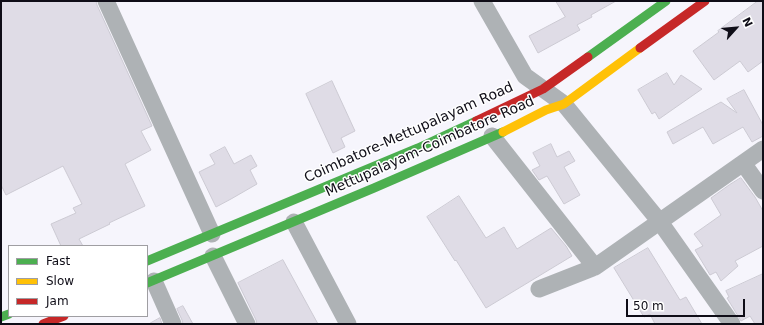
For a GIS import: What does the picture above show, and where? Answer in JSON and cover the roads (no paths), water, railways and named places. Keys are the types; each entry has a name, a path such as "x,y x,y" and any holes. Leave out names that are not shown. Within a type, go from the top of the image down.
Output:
{"highway":[{"name":"Coimbatore-Mettupalayam Road","path":"148,260 418,148 543,89 666,1"},
{"name":"Mettupalayam-Coimbatore Road","path":"150,282 294,222 512,128 546,110 564,104 705,1"},
{"path":"43,324 61,317"}],"street":[{"path":"106,1 212,234"},
{"path":"482,1 524,76 564,104 660,222 732,324"},
{"path":"492,136 595,267"},
{"path":"539,289 595,267 763,148"},
{"path":"744,162 763,191"},
{"path":"294,222 348,324"},
{"path":"213,256 247,324"},
{"path":"150,282 173,324"}]}
